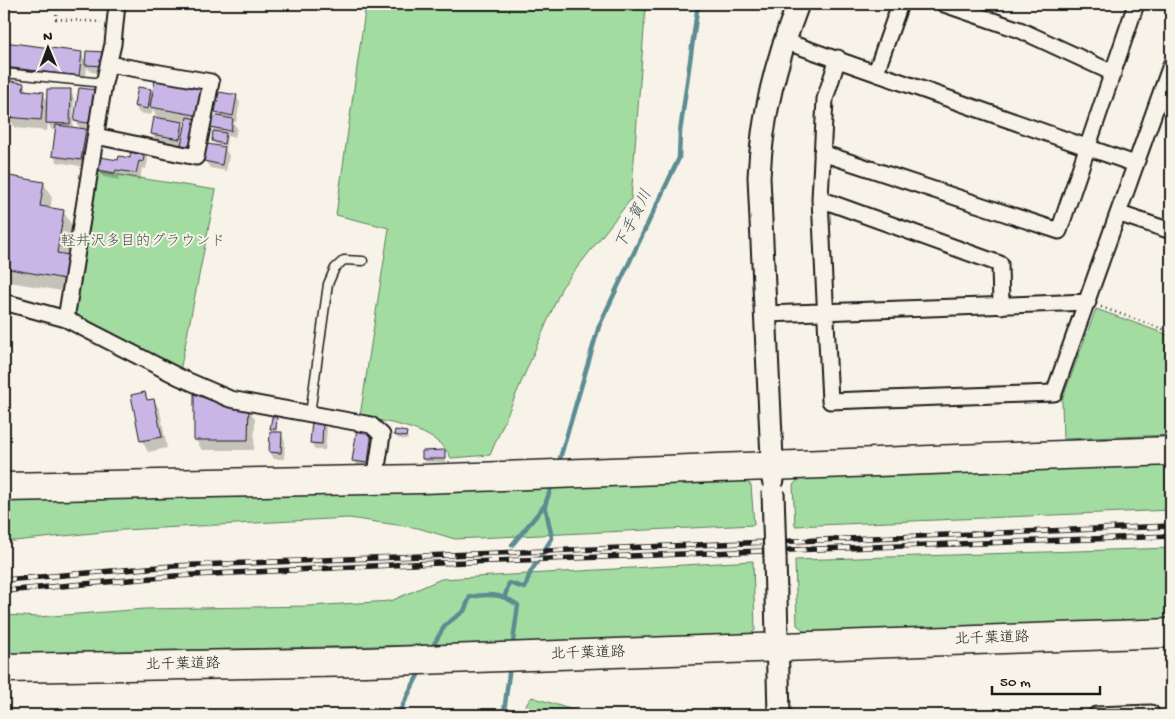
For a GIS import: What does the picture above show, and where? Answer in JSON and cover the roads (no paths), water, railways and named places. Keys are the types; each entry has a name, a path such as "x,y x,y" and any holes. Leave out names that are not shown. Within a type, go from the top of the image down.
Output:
{"highway":[{"path":"4,488 422,479 679,471 773,479 1171,451"},
{"name":"北千葉道路","path":"4,668 366,662 600,654 777,637 1171,633"}],"street":[{"path":"66,319 104,83 109,64 117,4"},
{"path":"779,715 773,479 759,177 770,85 798,4"},
{"path":"876,72 900,4"},
{"path":"944,4 1020,30 1112,73"},
{"path":"822,153 1059,231 1136,4"},
{"path":"784,41 838,58 1135,164"},
{"path":"838,58 825,99 820,199 830,401 1054,393 1092,304 1135,164 1171,65"},
{"path":"96,136 196,157 211,82 109,64"},
{"path":"820,199 1000,264 1002,306"},
{"path":"1120,214 1171,232"},
{"path":"4,302 66,319 179,377 230,399 372,425 382,434 374,480"},
{"path":"766,314 1092,304"},
{"path":"1096,715 1151,713 1151,715"}],"lane":[{"path":"4,73 104,83"},
{"path":"310,414 328,284 335,268 344,260 363,261"}],"waterway":[{"name":"下手賀川","path":"558,465 599,326 679,158 680,132 698,4"},
{"path":"512,545 545,505 553,482"},
{"path":"505,596 509,583 525,588 530,573 552,538 545,505"},
{"path":"430,651 445,625 464,611 470,597 483,595 495,595 518,605 512,649"},
{"path":"506,715 504,712 510,666"},
{"path":"398,715 421,669"}],"railway":[{"path":"4,580 172,566 1171,526"},
{"path":"4,591 175,576 412,564 1171,536"}],"park label":[{"name":"軽井沢多目的グラウンド","path":"143,242"}]}
